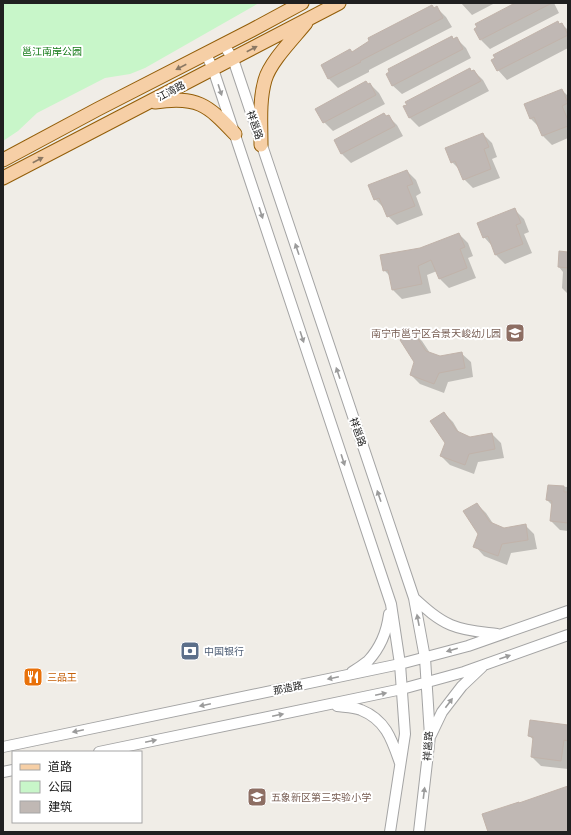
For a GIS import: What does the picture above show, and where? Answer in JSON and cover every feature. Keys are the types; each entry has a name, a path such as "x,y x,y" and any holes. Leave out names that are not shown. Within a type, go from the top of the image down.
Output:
{"main road":[{"name":"江湾路","path":"3,160 98,108 224,45 302,3"},
{"name":"江湾路","path":"3,178 339,3"},
{"path":"262,145 261,102 265,80 279,55 308,19"},
{"path":"147,103 169,100 188,101 201,104 217,115 234,134"}],"street":[{"name":"祥邕路","path":"224,45 232,59 262,145 414,598 426,658 430,736 419,832"},
{"path":"206,54 213,69 391,604 400,664 404,734 401,765 390,832"},
{"path":"414,598 429,612 451,625 475,632 501,634"},
{"path":"348,675 367,662 379,645 388,626 391,604"},
{"name":"那造路","path":"3,747 426,658 568,611"},
{"path":"104,751 428,683 568,635"},
{"path":"430,736 442,712 462,686 485,664"},
{"path":"329,704 360,709 379,720 391,740 401,765"}],"green space":[{"name":"邕江南岸公园","path":"3,3 259,3 145,68 130,74 105,78 37,113 18,131 3,141"}],"building":[{"path":"515,3 552,3 480,40 474,29 477,27 475,24"},
{"path":"432,5 434,8 437,6 443,18 328,79 321,65 350,49 352,52 369,41 368,38"},
{"path":"558,21 559,24 562,23 568,35 497,71 491,60 495,58 493,55"},
{"path":"452,36 453,39 457,37 463,49 392,86 386,74 389,72 388,69"},
{"path":"470,68 471,71 474,70 481,81 409,118 403,106 407,105 405,102"},
{"path":"366,81 368,84 370,83 376,95 323,123 315,109"},
{"path":"562,89 568,103 562,106 568,120 568,126 542,136 534,117 530,119 524,104"},
{"path":"384,113 386,116 389,115 395,126 341,154 334,140"},
{"path":"483,133 489,147 484,149 491,169 463,180 455,161 451,163 445,148"},
{"path":"407,170 413,184 407,186 415,206 387,217 379,198 374,200 368,185"},
{"path":"515,208 521,223 516,225 523,244 495,255 488,236 483,238 477,223"},
{"path":"459,233 465,247 460,249 467,268 439,279 431,260 418,266 422,284 392,290 388,270 383,271 380,255 420,248"},
{"path":"559,251 568,252 568,268 558,267"},
{"path":"413,331 426,351 440,356 462,352 465,368 439,373 434,384 410,375 414,362 400,340"},
{"path":"444,412 457,431 470,437 492,433 495,449 469,454 465,465 440,456 445,443 430,421"},
{"path":"548,485 564,486 564,492 568,492 568,523 550,521 552,501 546,500"},
{"path":"477,503 490,522 504,528 526,524 528,540 502,544 498,556 473,547 478,534 463,511"},
{"path":"530,720 568,725 568,741 564,740 561,761 531,757 533,737 528,736"},
{"path":"568,786 568,831 488,832 482,814"}],"place":[{"name":"南宁市邕宁区合景天峻幼儿园","path":"515,333"},
{"name":"中国银行","path":"190,651"},
{"name":"三品王","path":"33,677"},
{"name":"五象新区第三实验小学","path":"257,797"}]}
